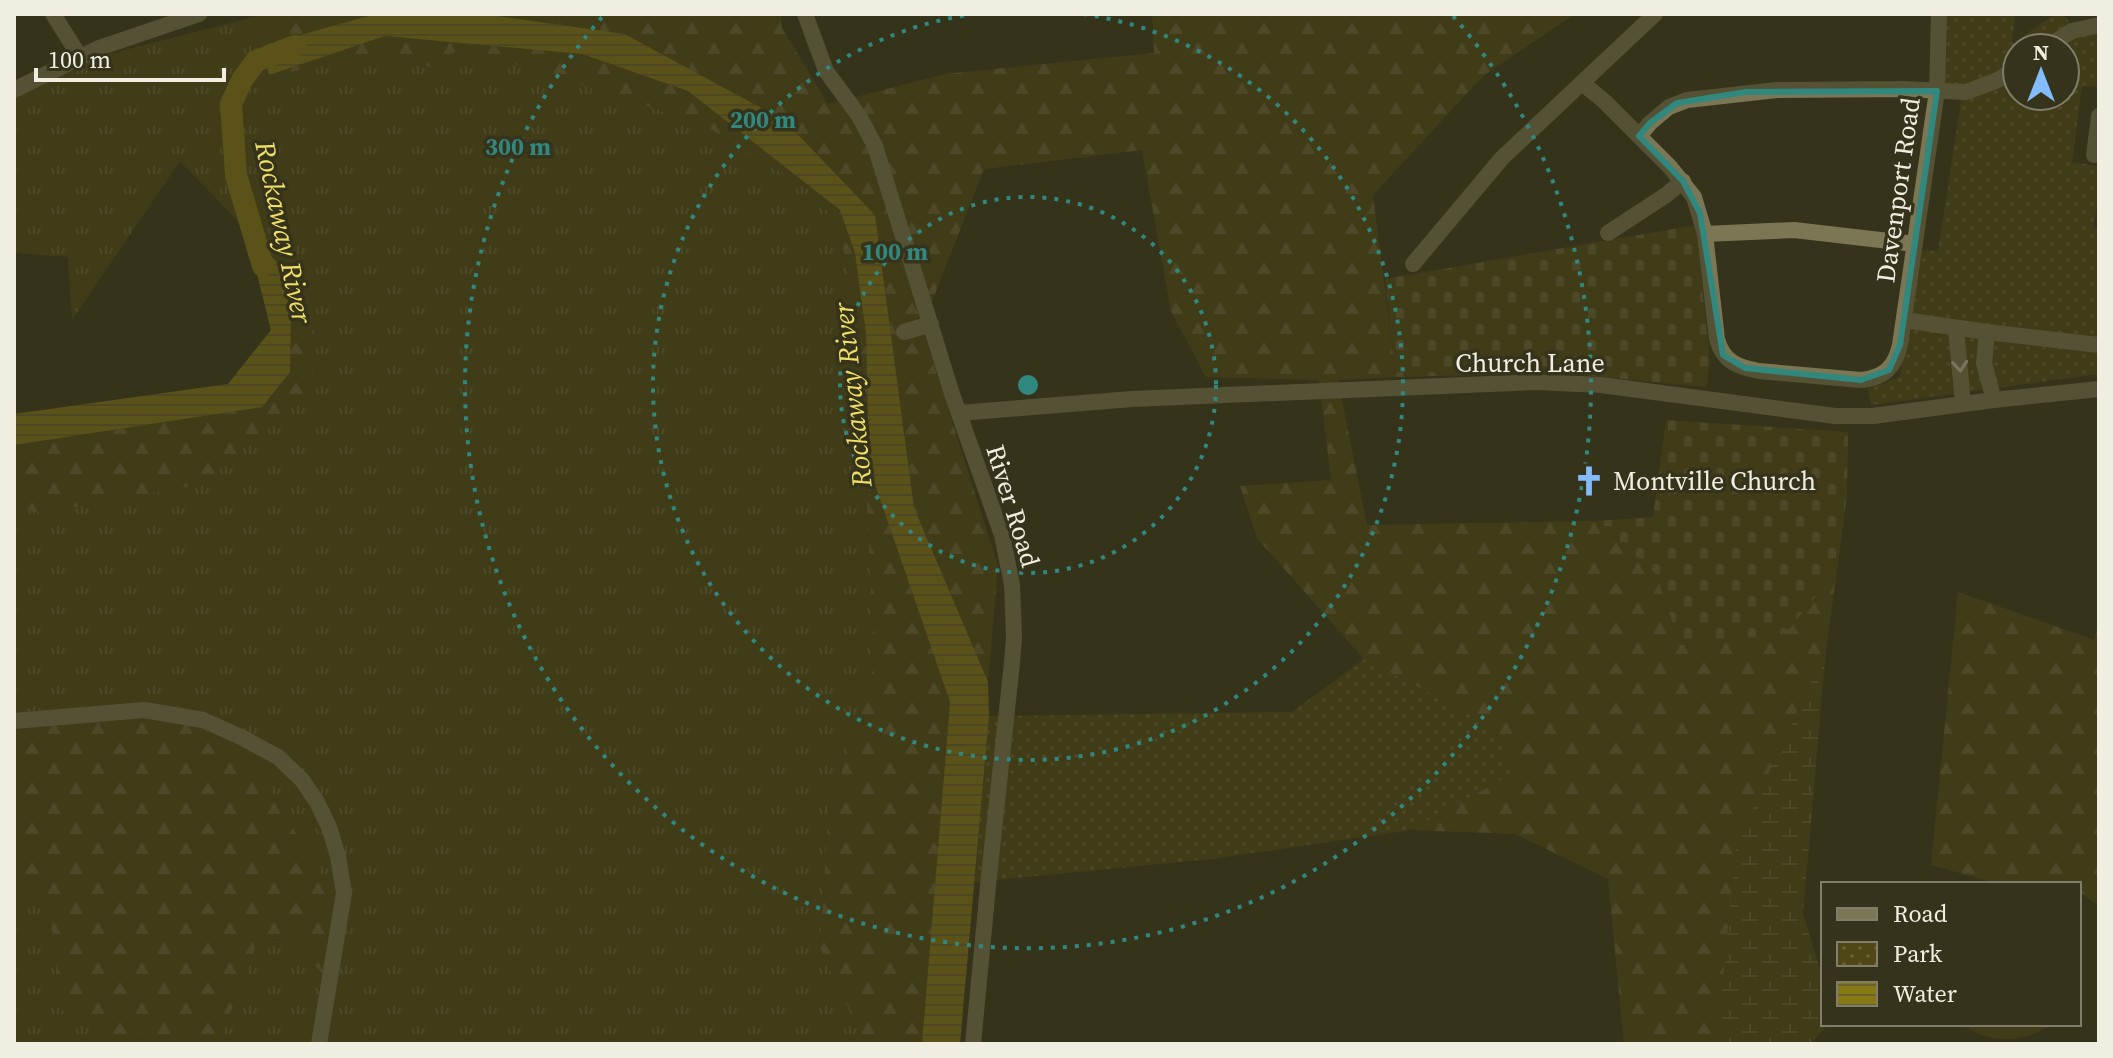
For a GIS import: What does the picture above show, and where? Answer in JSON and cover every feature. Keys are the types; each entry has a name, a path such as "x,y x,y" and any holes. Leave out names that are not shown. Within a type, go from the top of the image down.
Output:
{"street":[{"path":"53,14 80,57"},
{"path":"14,90 80,57 199,14"},
{"name":"River Road","path":"805,14 826,71 859,116 875,146 959,413 1002,535 1012,585 1014,637 973,1044"},
{"path":"1413,264 1502,158 1655,14"},
{"name":"Davenport Road","path":"1705,234 1717,339 1729,362 1759,371 1861,380 1872,379 1889,370 1898,356 1937,91 1939,14"},
{"path":"2070,32 2099,25"},
{"path":"1639,136 1669,107 1709,96 1777,90 1966,92 2001,78"},
{"path":"1582,83 1683,181 1694,197 1705,234 1794,230 1915,244"},
{"path":"2099,116 2094,155 2099,155"},
{"path":"1608,233 1683,181"},
{"path":"1904,320 2099,345"},
{"path":"904,332 931,324"},
{"path":"1956,328 1963,404"},
{"path":"1987,332 1984,363 1994,400"},
{"name":"Church Lane","path":"959,413 1132,399 1536,382 1601,385 1835,416 1873,416 2099,389"},
{"path":"14,721 144,710 203,720 278,757 302,780 329,827 344,893 319,1044"}],"highlighted area":[{"path":"1937,91 1900,345 1889,370 1861,380 1745,368 1723,355 1700,213 1683,181 1639,136 1650,123 1677,103 1746,92"}],"green space":[{"path":"375,14 265,45 262,15"},
{"path":"483,14 781,14 782,28 828,104 945,74 1154,53 1152,14 1575,14 1483,76 1373,195 1396,377 1338,380 1367,525 1596,521 1656,574 1680,645 1785,634 1837,571 1826,649 1736,844 1717,1043 1695,1033 1695,1044 1624,1044 1608,879 1515,834 1411,830 1513,773 1492,726 1364,659 1257,538 1240,486 1331,480 1319,380 1206,377 1171,311 1142,150 984,169 922,327 998,566 988,682 914,508 875,215 785,121 626,34"},
{"path":"1942,14 2015,14 2013,32 2001,32 2001,112 2079,112 2072,162 2099,166 2099,194 2093,228 2099,229 2099,374 1871,405 1868,389 1900,377 1918,250 1938,251 1963,88 1937,86"},
{"path":"2055,14 2063,14 2076,30 2099,25 2099,87 2082,86 2081,94 2081,32 2029,32"},
{"path":"262,15 270,78 340,56 430,67 457,51 531,68 704,125 809,189 837,223 859,320 874,666 828,817 820,948 865,1044 219,1044 258,940 296,941 324,974 333,894 14,726 14,510 43,513 203,484 315,301 180,161 72,320 68,257 14,253 14,99 74,63"},
{"path":"385,36 582,54 688,91 840,210 855,253 866,335 869,467 950,702 922,1044 865,1044 820,948 828,817 874,666 859,320 837,223 809,189 704,125 531,68 457,51 431,67 340,56 270,79 269,75"},
{"path":"1696,225 1710,363 1706,387 1562,373 1396,377 1385,279"},
{"path":"277,262 315,301 312,387 203,484 43,513 14,510 14,445 262,407 291,312"},
{"path":"1666,420 1848,432 1847,495 1837,571 1785,634 1680,645 1656,574 1596,521 1653,517"},
{"path":"1958,592 2094,640 2099,623 2099,906 2081,893 2081,882 1993,882 1931,865"},
{"path":"1826,649 1803,914 1821,972 1821,1026 1826,1026 1811,1044 1695,1044 1695,1032 1717,1042 1736,844"},
{"path":"1364,659 1492,726 1514,773 1411,830 1211,859 975,882 989,716 1292,712"},
{"path":"187,720 248,755 333,894 324,976 296,941 258,940 219,1044 167,1044 165,1038 111,1041 56,1006 56,936 37,902 14,896 14,726 60,721"},
{"path":"14,896 37,901 56,936 56,1006 111,1041 165,1038 167,1044 14,1044"},
{"path":"1965,1026 2048,1026 2030,1035 2006,1039 1972,1031"}],"water":[{"name":"Rockaway River","path":"375,14 483,14 625,34 785,121 875,215 914,508 988,682 989,716 960,1044 922,1044 950,702 869,467 866,334 855,253 840,210 688,91 582,54 385,36 269,75 265,45"},
{"path":"246,230 277,262 291,312 290,372 262,407 14,445 14,414 228,384 271,330"}],"waterway":[{"name":"Rockaway River","path":"263,266 236,175 231,104 242,80 256,61 295,46"}],"place":[{"name":"Montville Church","path":"1589,481"}]}
